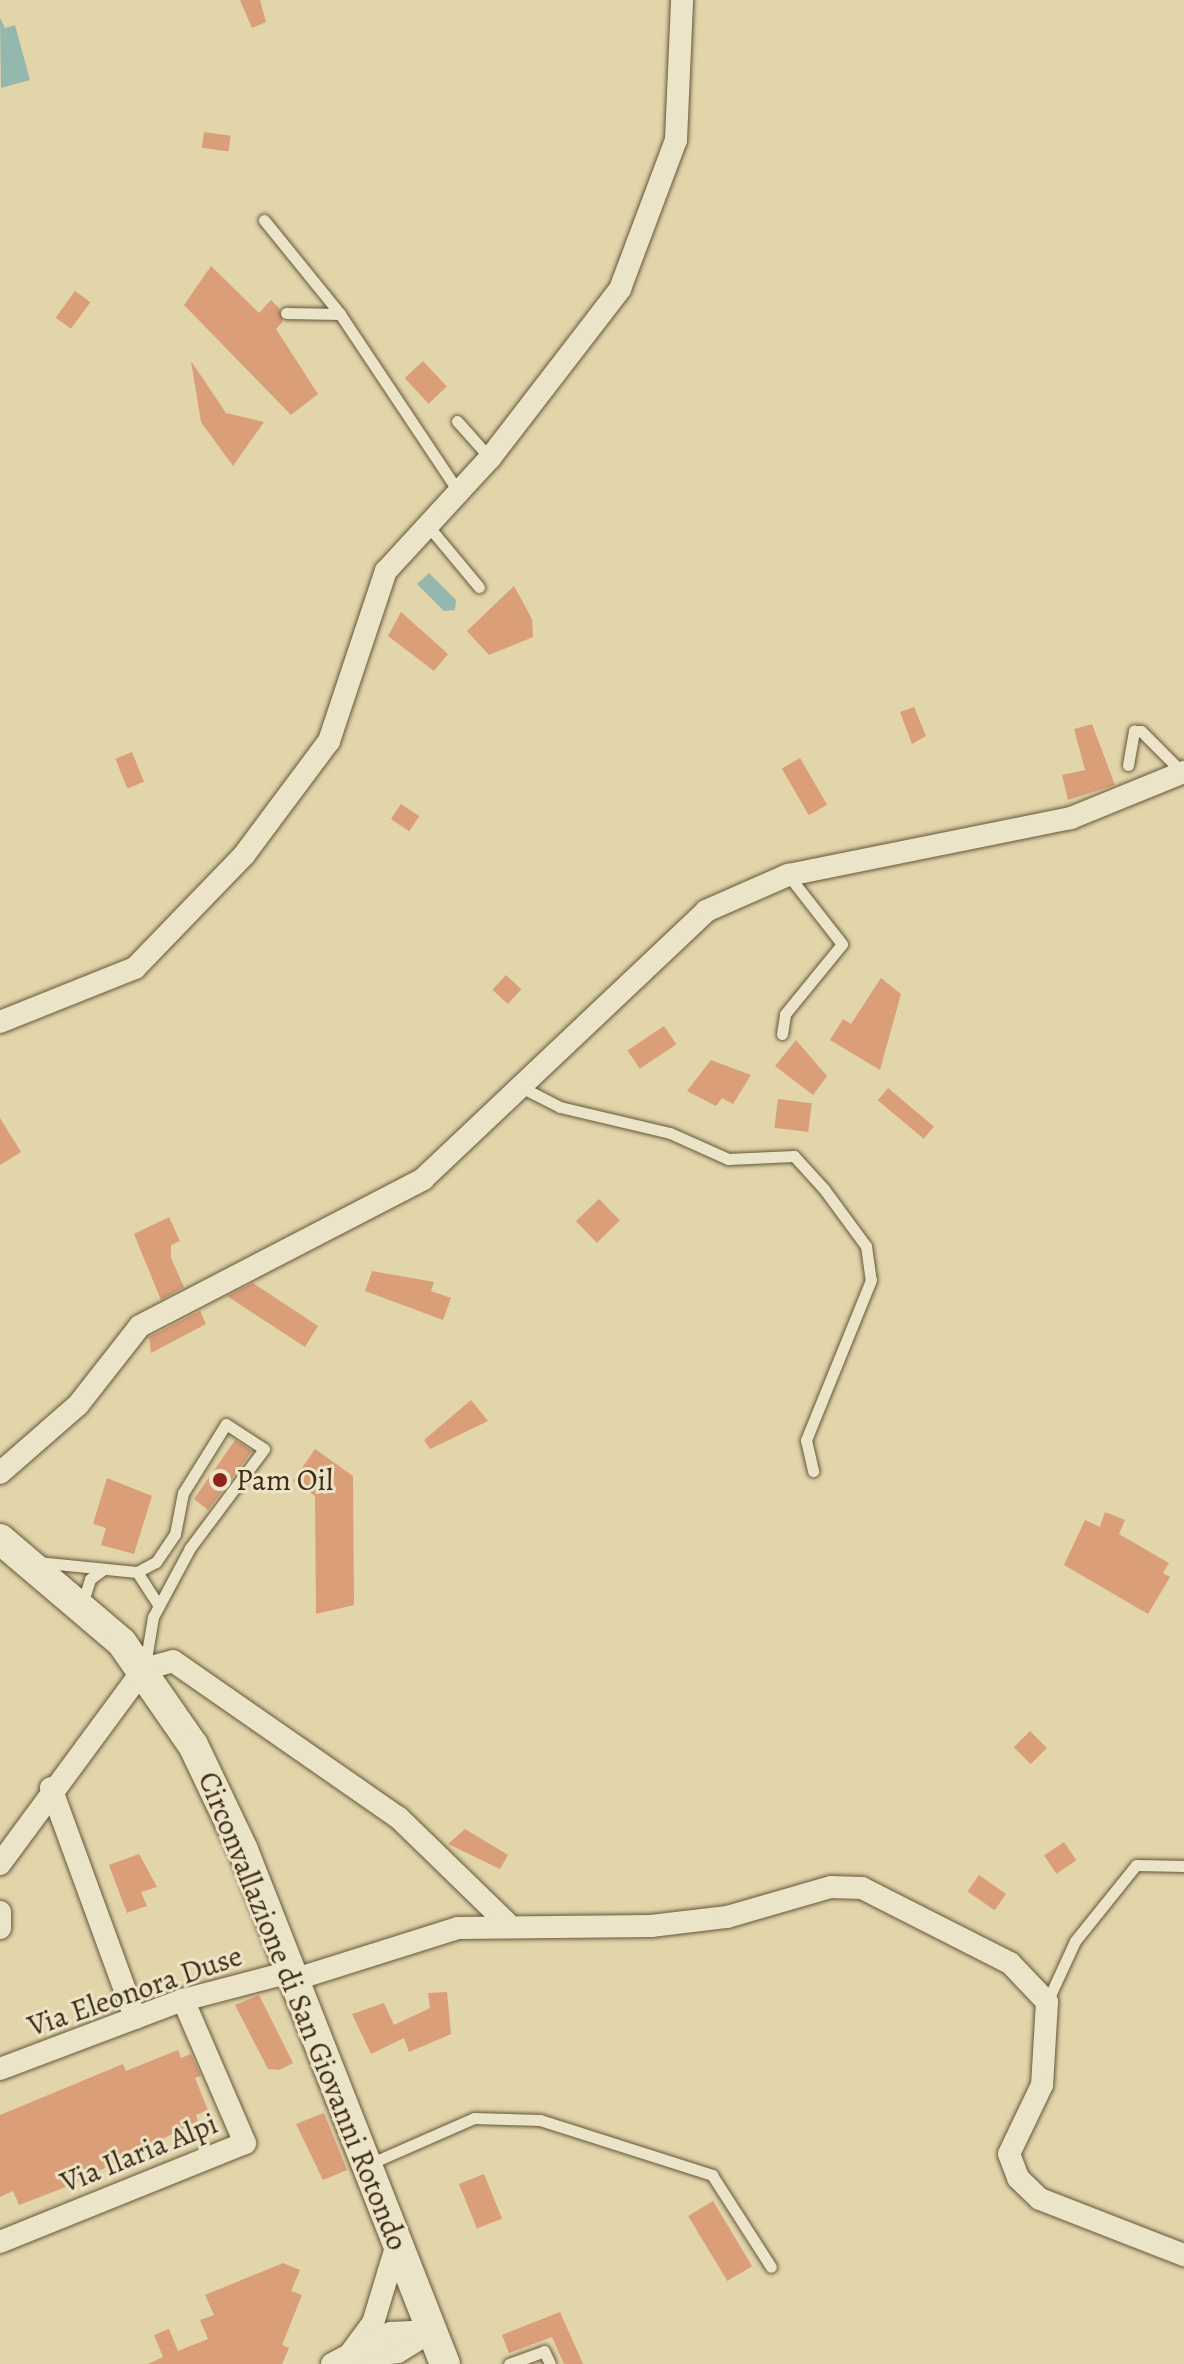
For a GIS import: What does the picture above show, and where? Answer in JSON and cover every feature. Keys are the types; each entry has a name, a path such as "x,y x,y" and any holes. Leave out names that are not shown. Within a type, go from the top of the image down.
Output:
{"main road":[{"name":"Circonvallazione di San Giovanni Rotondo","path":"0,1539 82,1604 144,1669 206,1769 292,1976 445,2364"}],"street":[{"path":"0,1022 135,968 244,855 329,741 386,571 459,496 620,289 676,140 682,0"},
{"path":"0,1473 78,1405 140,1326 402,1194 679,931 788,875 1071,818 1182,771"},
{"path":"0,1864 51,1788 144,1669 173,1661 329,1765 399,1818 509,1925"},
{"path":"51,1788 135,2018"},
{"name":"Via Eleonora Duse","path":"0,2069 183,2000 292,1976 458,1928 509,1925 651,1926 727,1917 831,1887 862,1888 1010,1963 1047,2002"},
{"path":"0,1912 0,1928"},
{"name":"Via Ilaria Alpi","path":"0,2242 245,2143 183,2000"},
{"path":"1047,2002 1042,2085 1009,2154 1018,2178 1040,2199 1184,2255"},
{"path":"340,2361 373,2323 397,2243"},
{"path":"340,2361 398,2352 432,2331"},
{"path":"340,2361 376,2364"}],"lane":[{"path":"264,220 340,314 459,496"},
{"path":"286,313 340,314"},
{"path":"457,421 490,458"},
{"path":"429,527 479,587"},
{"path":"1128,765 1134,731 1141,731 1182,771"},
{"path":"782,1034 785,1014 842,944 788,875"},
{"path":"516,1085 560,1107 670,1133 728,1159 794,1156 824,1189 866,1246 871,1280 806,1440 813,1471"},
{"path":"29,1561 137,1572 156,1562 175,1534 183,1493 226,1424 264,1449 190,1548 159,1606 144,1669"},
{"path":"82,1604 90,1579 105,1568"},
{"path":"137,1572 159,1606"},
{"path":"1047,2002 1075,1941 1136,1865 1184,1866"},
{"path":"366,2165 474,2118 540,2120 712,2175 771,2267"},
{"path":"509,2364 544,2351 550,2364"}],"water":[{"path":"0,18 5,28 15,25 30,80 1,88"},
{"path":"429,573 456,600 455,610 444,611 417,584"}],"building":[{"path":"240,0 260,0 266,22 252,28"},
{"path":"204,132 231,136 229,152 202,148"},
{"path":"211,266 259,313 271,300 279,308 283,321 276,329 318,394 291,415 184,305"},
{"path":"75,291 90,302 71,329 56,318"},
{"path":"191,361 226,413 264,422 233,466 201,422"},
{"path":"423,361 447,387 429,404 405,378"},
{"path":"514,586 532,619 533,637 489,655 467,631"},
{"path":"401,612 448,654 434,671 388,636"},
{"path":"914,707 926,736 912,744 900,712"},
{"path":"1092,724 1115,785 1068,800 1062,775 1085,770 1074,729"},
{"path":"132,752 144,782 127,788 115,759"},
{"path":"800,758 827,805 809,815 782,768"},
{"path":"401,804 419,816 409,831 391,819"},
{"path":"506,975 521,989 508,1004 492,990"},
{"path":"881,978 901,994 880,1070 830,1040 843,1019 851,1024"},
{"path":"664,1026 676,1044 640,1069 628,1051"},
{"path":"796,1040 827,1076 813,1095 775,1066"},
{"path":"711,1060 751,1075 733,1104 722,1098 716,1106 687,1091"},
{"path":"888,1088 934,1127 924,1139 878,1100"},
{"path":"778,1099 812,1103 808,1132 774,1128"},
{"path":"0,1118 21,1152 0,1165"},
{"path":"599,1199 620,1221 597,1243 576,1221"},
{"path":"169,1217 180,1241 171,1245 171,1258 184,1287 161,1300 134,1234"},
{"path":"372,1271 434,1282 431,1291 451,1298 443,1320 365,1291"},
{"path":"253,1283 318,1326 305,1347 227,1296"},
{"path":"200,1311 206,1324 151,1353 149,1337"},
{"path":"471,1400 488,1421 430,1449 424,1440"},
{"path":"235,1440 252,1451 208,1510 194,1499"},
{"path":"315,1449 353,1476 354,1605 316,1614 315,1496 293,1481"},
{"path":"107,1478 152,1496 134,1554 101,1545 106,1528 93,1524"},
{"path":"1105,1512 1125,1520 1119,1534 1169,1563 1163,1573 1170,1577 1148,1614 1064,1565 1085,1520 1100,1527"},
{"path":"1030,1731 1047,1748 1031,1764 1014,1747"},
{"path":"465,1829 508,1855 500,1869 448,1844"},
{"path":"1064,1842 1076,1860 1056,1874 1044,1855"},
{"path":"139,1854 157,1887 141,1892 147,1906 127,1913 109,1865"},
{"path":"979,1875 1006,1894 995,1910 968,1891"},
{"path":"447,1992 451,2034 409,2052 404,2038 371,2054 352,2014 384,2003 394,2025 430,2008 428,1993"},
{"path":"259,1995 293,2063 279,2070 268,2069 235,2005"},
{"path":"178,2050 181,2058 191,2054 201,2076 195,2078 208,2110 196,2115 198,2121 71,2185 19,2205 13,2191 0,2197 0,2115 123,2064 126,2071"},
{"path":"324,2113 347,2170 323,2180 296,2124"},
{"path":"484,2174 502,2219 477,2229 459,2184"},
{"path":"713,2201 752,2266 727,2281 688,2216"},
{"path":"283,2263 300,2270 291,2291 302,2295 282,2345 289,2348 282,2364 148,2364 163,2357 154,2335 169,2329 178,2351 208,2339 200,2320 214,2315 205,2295"},
{"path":"560,2312 583,2364 564,2364 552,2337 509,2353 502,2335"}],"place":[{"name":"Pam Oil","path":"220,1480"}]}
